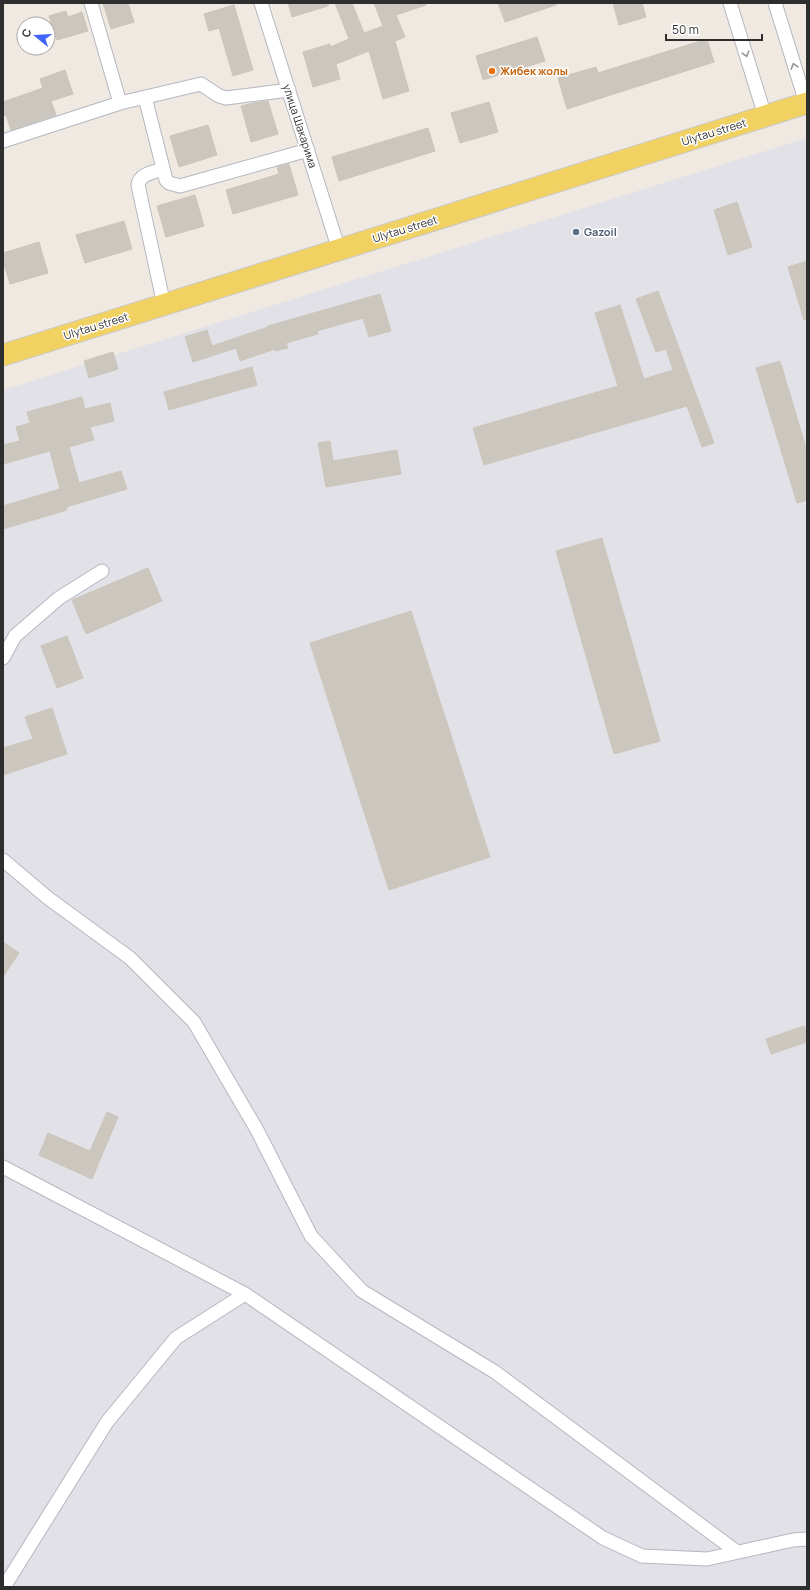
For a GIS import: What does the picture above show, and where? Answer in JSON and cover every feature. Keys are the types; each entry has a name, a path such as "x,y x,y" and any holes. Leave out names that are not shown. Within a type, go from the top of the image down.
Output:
{"main road":[{"name":"Ulytau street","path":"3,355 806,103"}],"street":[{"path":"90,3 120,103"},
{"name":"улица Шакарима","path":"261,3 340,250"},
{"path":"730,3 765,116"},
{"path":"775,3 806,103"},
{"path":"3,141 120,103 201,84 219,96 226,98 289,90"},
{"path":"145,97 166,180 169,183 180,186 308,150"},
{"path":"164,169 141,176 138,180 164,305"},
{"path":"3,658 15,636 59,598 102,571"},
{"path":"3,860 48,898 130,958 194,1022 257,1130 311,1236 362,1291 495,1372 737,1552"},
{"path":"3,1167 245,1294 603,1538 642,1556 707,1559 793,1540 807,1539"},
{"path":"4,1587 103,1428 176,1338 245,1294"}],"shaded area":[{"path":"807,138 807,1587 3,1587 3,390"}],"building":[{"path":"103,3 128,3 134,22 111,29"},
{"path":"288,3 328,3 328,6 292,17"},
{"path":"335,3 352,3 364,33 383,26 374,3 425,3 426,5 396,15 405,37 395,41 409,91 383,99 369,51 336,64 340,79 313,87 303,52 330,44 330,47 349,39"},
{"path":"498,3 556,3 556,5 505,22"},
{"path":"613,3 642,3 646,17 619,25"},
{"path":"234,5 253,70 233,76 219,28 209,31 204,14"},
{"path":"66,11 68,17 82,12 88,31 57,40 56,16 49,16"},
{"path":"537,37 545,61 483,80 476,56"},
{"path":"707,39 714,62 567,109 558,78 596,67 598,73"},
{"path":"65,70 73,94 51,101 56,115 11,130 6,115 3,116 3,102 43,88 40,79"},
{"path":"268,101 278,134 251,142 241,106"},
{"path":"489,102 498,132 460,143 451,113"},
{"path":"208,125 217,155 179,167 170,136"},
{"path":"428,128 435,151 339,181 332,157"},
{"path":"289,164 298,195 233,214 226,190 279,174 277,167"},
{"path":"195,195 204,226 166,237 157,206"},
{"path":"737,202 752,247 728,255 714,210"},
{"path":"124,221 132,249 85,263 76,235"},
{"path":"39,242 48,273 10,284 3,261 3,253"},
{"path":"807,261 807,319 804,320 788,267"},
{"path":"658,291 714,443 702,447 687,406 484,465 473,428 618,386 595,313 620,305 644,379 673,370 666,349 656,352 636,299"},
{"path":"380,294 391,331 369,337 363,318 317,331 318,334 286,343 288,348 275,351 275,349 240,361 236,348 193,362 185,337 207,330 212,346 268,326"},
{"path":"113,352 118,369 89,378 84,361"},
{"path":"780,361 807,451 807,500 797,503 756,368"},
{"path":"252,367 257,385 169,410 164,392"},
{"path":"82,397 85,409 110,403 114,421 90,427 94,440 69,447 79,483 121,471 127,489 66,507 67,510 3,529 3,506 60,489 50,451 3,464 3,445 20,441 16,427 30,423 27,412"},
{"path":"330,441 333,461 397,450 401,474 326,487 318,443"},
{"path":"602,538 660,741 614,754 556,551"},
{"path":"148,568 162,601 86,634 72,600"},
{"path":"411,611 490,857 389,890 310,643"},
{"path":"67,636 83,678 57,688 41,646"},
{"path":"52,708 67,754 3,775 3,748 33,739 25,717"},
{"path":"3,942 19,953 3,977"},
{"path":"804,1026 807,1034 807,1042 771,1054 766,1039"},
{"path":"107,1112 118,1117 92,1179 39,1155 48,1133 90,1151"}],"place":[{"name":"Жибек жолы","path":"492,71"},
{"name":"Gazoil","path":"576,232"}]}
